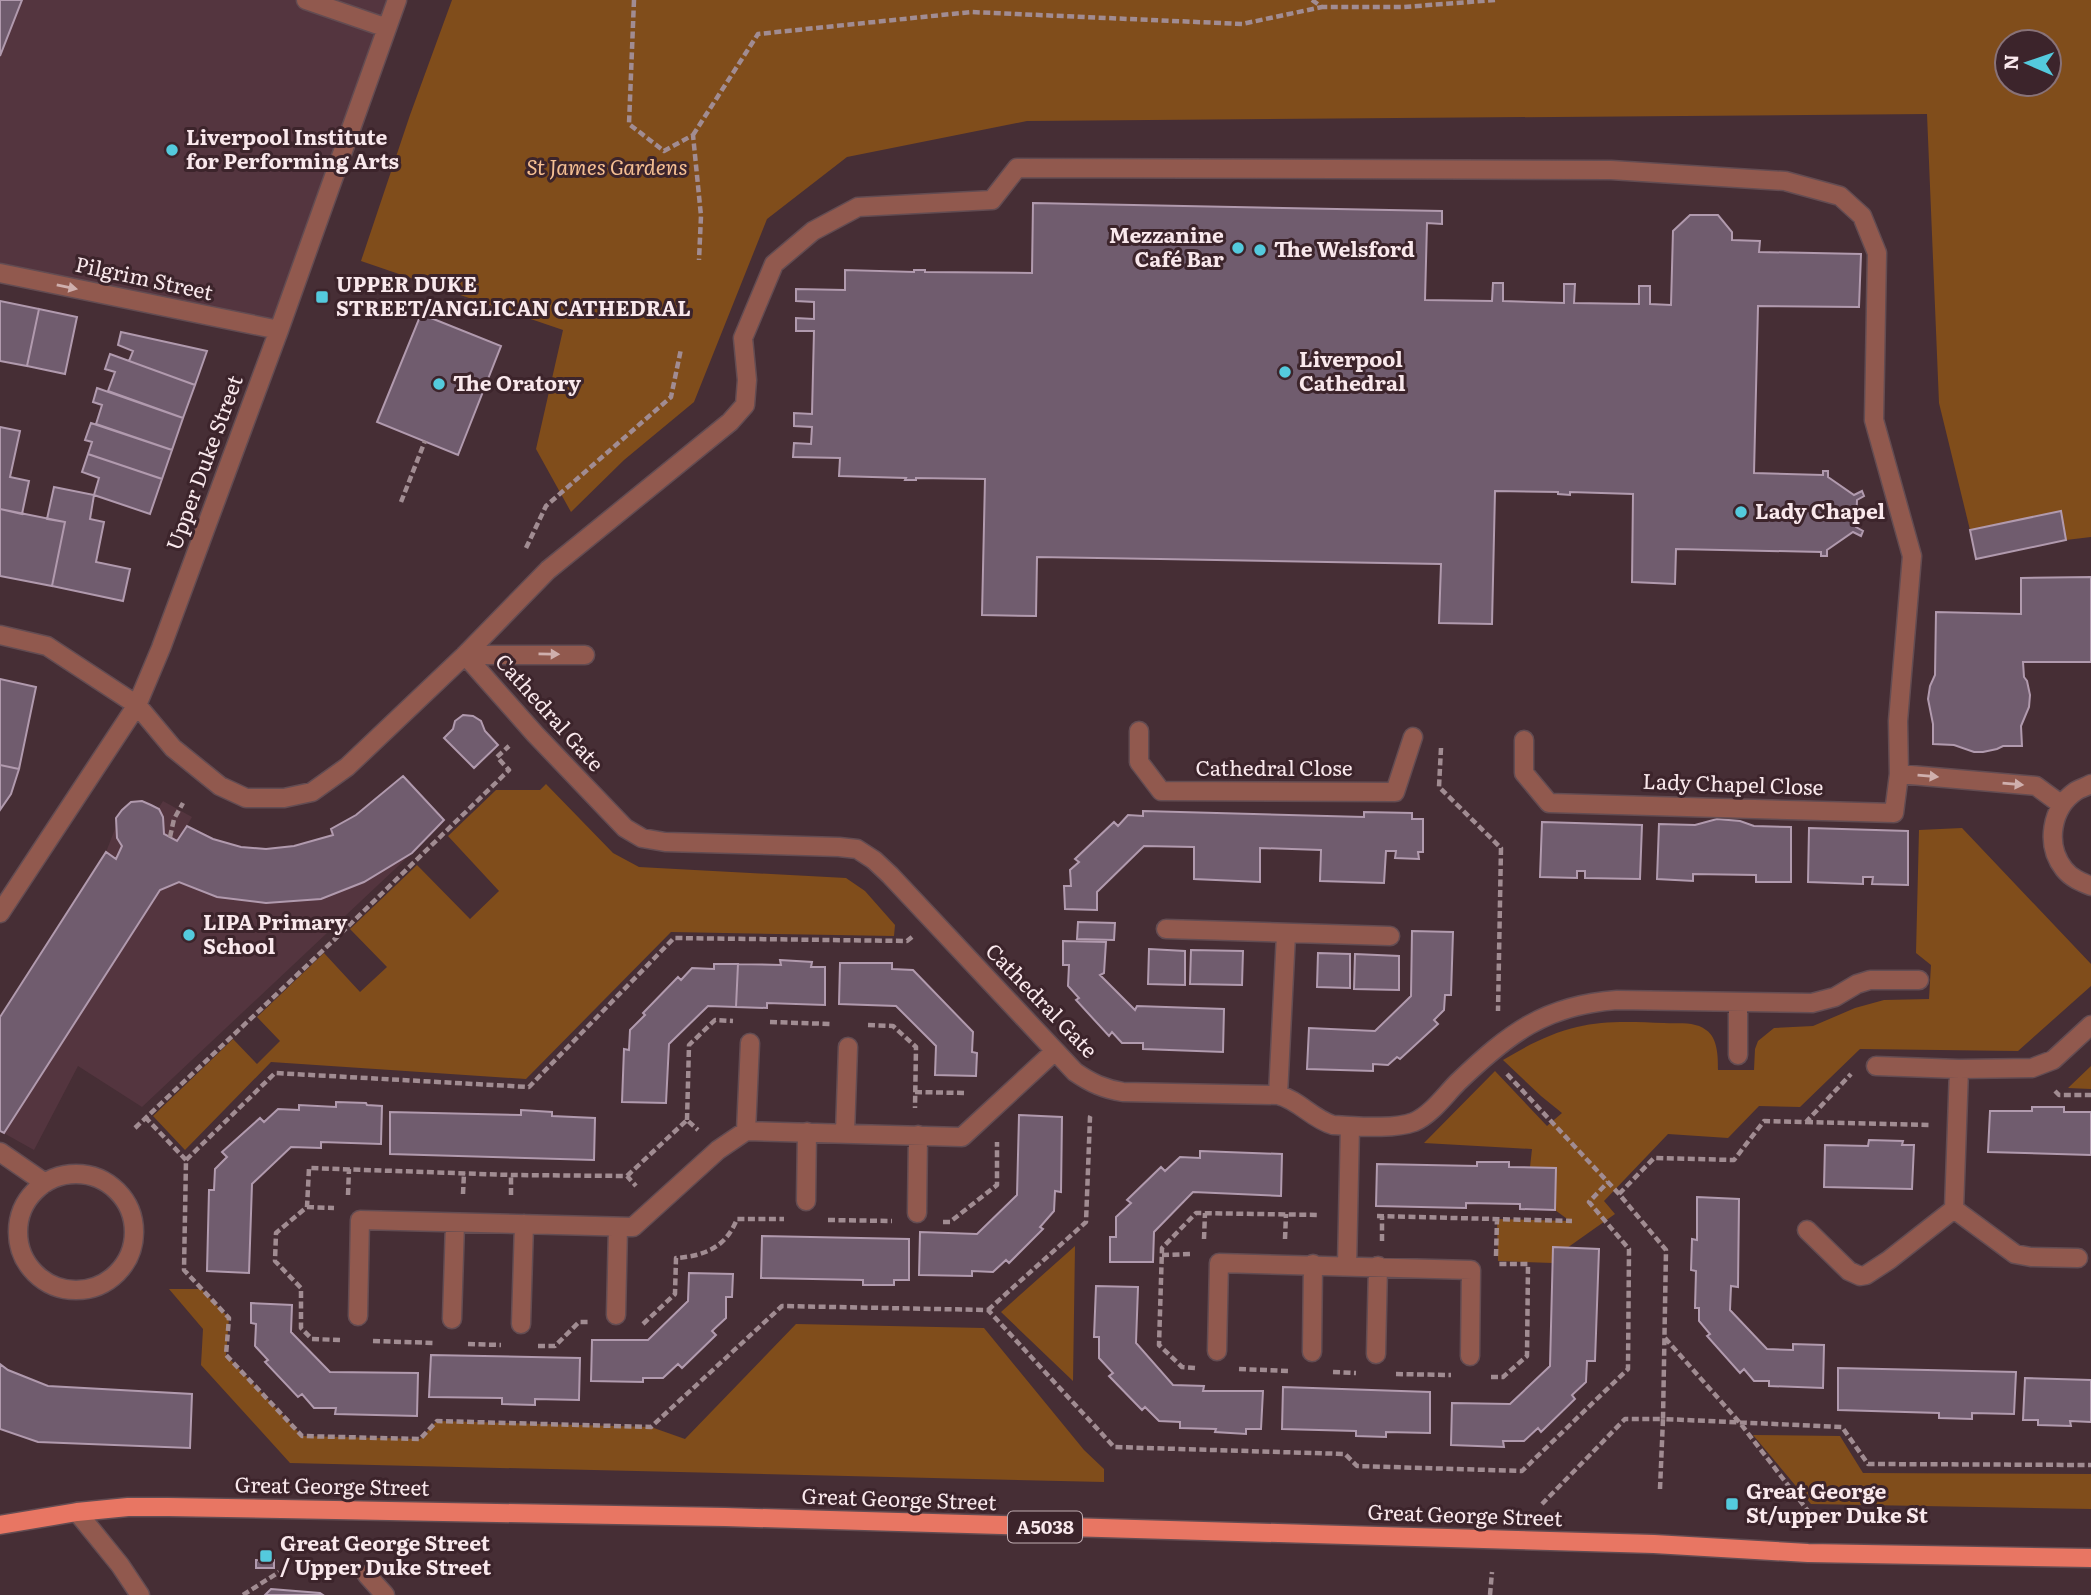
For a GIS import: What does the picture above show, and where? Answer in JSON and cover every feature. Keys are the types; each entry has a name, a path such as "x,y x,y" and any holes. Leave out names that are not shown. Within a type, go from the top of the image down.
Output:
{"main road":[{"name":"Great George Street","path":"0,1525 78,1512 128,1507 168,1507 725,1517 1660,1544 1808,1553 2091,1558"}],"street":[{"path":"306,0 387,28"},
{"name":"Upper Duke Street","path":"0,913 136,705 161,648 397,0"},
{"name":"Cathedral Gate","path":"0,635 47,646 136,705 173,748 220,786 246,798 284,798 312,792 347,767 465,655 548,570 706,443 746,405 747,380 743,338 774,264 813,231 858,207 992,200 1017,168 1611,170 1785,181 1840,196 1862,216 1877,253 1874,420 1912,556 1898,720"},
{"name":"Pilgrim Street","path":"0,273 279,330"},
{"path":"465,655 585,655"},
{"name":"Cathedral Gate","path":"465,655 528,727 617,821 633,834 665,842 857,849 874,860 1075,1072 1104,1088 1123,1092 1278,1095 1290,1098 1325,1123 1400,1126 1419,1119 1509,1036 1552,1013 1596,1002 1617,1000 1812,1003 1835,997 1870,980 1919,980"},
{"name":"Lady Chapel Close","path":"1524,740 1524,773 1549,803 1894,813 1899,774 1898,720"},
{"name":"Cathedral Close","path":"1139,731 1139,762 1161,791 1395,793 1413,737"},
{"path":"1899,774 2036,786 2062,805"},
{"path":"2091,784 2075,792 2062,805 2054,820 2052,836 2055,853 2063,868 2075,879 2091,886"},
{"path":"1166,929 1390,936"},
{"path":"1278,1095 1286,934"},
{"path":"1738,1003 1738,1055"},
{"path":"1876,1066 2016,1070 2042,1066 2064,1051 2091,1025"},
{"path":"746,1131 750,1043"},
{"path":"845,1133 848,1047"},
{"path":"358,1316 360,1220 633,1227 718,1150 746,1131 962,1137 1055,1051"},
{"path":"1807,1230 1849,1271 1860,1276 1889,1260 1954,1209 1959,1069"},
{"path":"1347,1266 1350,1126"},
{"path":"806,1201 807,1132"},
{"path":"910,1217 916,1135"},
{"path":"0,1152 45,1183"},
{"path":"62,1175 90,1175 116,1189 127,1204 134,1223 134,1242 127,1260 116,1275 100,1285 81,1290 62,1289 45,1281 31,1268 22,1251 19,1232 22,1213 31,1196 45,1183 62,1175"},
{"path":"1954,1209 2015,1254 2078,1258"},
{"path":"452,1319 455,1223"},
{"path":"520,1324 524,1224"},
{"path":"616,1315 618,1227"},
{"path":"1217,1351 1219,1263 1377,1266 1471,1270 1469,1356"},
{"path":"1311,1352 1313,1265"},
{"path":"1376,1354 1377,1266"},
{"path":"78,1512 140,1595"},
{"path":"367,1575 385,1595"}],"path":[{"path":"634,0 629,124 664,151 692,135 758,34 971,12 1242,24 1322,7 1404,7 1495,0"},
{"path":"1312,0 1322,7"},
{"path":"1404,0 1404,7"},
{"path":"692,135 701,216 699,260"},
{"path":"524,554 546,506 671,397 681,349"},
{"path":"401,502 425,441"},
{"path":"1442,737 1439,787 1501,848 1497,1020 1509,1036"},
{"path":"135,1128 509,770 497,757 504,751"},
{"path":"170,837 174,819 183,803"},
{"path":"931,920 907,942 674,938 529,1087 275,1073 186,1160 184,1270 229,1318 226,1355 302,1436 420,1439 437,1421 651,1427 782,1306 988,1310 1086,1222 1090,1117 1104,1088"},
{"path":"464,1173 627,1176 687,1120 689,1045 715,1020 738,1021"},
{"path":"764,1022 834,1024"},
{"path":"859,1025 894,1026 916,1047 916,1135"},
{"path":"1805,1122 1860,1066 1876,1066"},
{"path":"1513,1080 1619,1194 1666,1250 1660,1489"},
{"path":"915,1092 964,1093 984,1116"},
{"path":"145,1117 186,1160"},
{"path":"687,1120 718,1150"},
{"path":"1619,1194 1654,1158 1734,1160 1764,1121 1957,1126"},
{"path":"940,1222 950,1222 997,1185 998,1142"},
{"path":"348,1202 349,1169"},
{"path":"511,1175 511,1190"},
{"path":"627,1176 656,1208"},
{"path":"988,1310 1114,1447 1345,1454 1357,1466 1522,1471 1628,1369 1629,1249 1589,1202 1608,1182"},
{"path":"307,1208 340,1209"},
{"path":"1202,1368 1182,1367 1159,1345 1162,1248 1196,1213 1348,1215"},
{"path":"1204,1228 1205,1213"},
{"path":"1285,1234 1286,1214"},
{"path":"1382,1237 1382,1216 1572,1221"},
{"path":"827,1220 910,1217"},
{"path":"1496,1232 1497,1219"},
{"path":"1495,1264 1528,1264 1527,1321"},
{"path":"1664,1337 1740,1423 1808,1511"},
{"path":"1542,1504 1625,1419 1842,1427 1867,1464 2091,1465"},
{"path":"243,1595 279,1572"},
{"path":"1490,1595 1492,1572"}],"shaded area":[{"name":"Liverpool Institute for Performing Arts","path":"0,0 397,0 279,330 0,273"},
{"name":"LIPA Primary School","path":"403,776 444,820 142,1107 78,1066 34,1150 0,1131 0,1017 106,852 115,829 116,818 131,802 142,801 158,809 163,801 192,817 187,826 213,839 241,847 266,849 294,846 332,835 331,829 356,815"}],"green space":[{"name":"St James Gardens","path":"452,0 2091,0 2091,537 2066,540 2060,511 1970,530 1939,403 1927,114 1027,121 847,157 767,219 694,402 624,460 571,512 536,449 563,330 361,261"},
{"path":"546,784 613,853 639,867 846,878 865,891 895,925 894,936 671,932 526,1079 271,1062 185,1150 153,1116 233,1039 257,1064 280,1041 257,1017 324,953 360,992 387,967 350,929 417,865 470,919 499,891 448,836 496,790 540,790"},
{"path":"1962,828 2091,964 2091,986 2018,1051 1860,1049 1800,1107 1759,1106 1728,1138 1668,1134 1604,1201 1615,1214 1567,1248 1553,1263 1498,1261 1497,1219 1570,1221 1555,1210 1556,1168 1530,1167 1532,1149 1424,1143 1495,1071 1547,1126 1562,1113 1503,1060 1548,1036 1598,1023 1686,1024 1697,1025 1710,1033 1716,1048 1718,1070 1754,1070 1758,1041 1774,1028 1813,1026 1855,1008 1884,1000 1929,999 1931,965 1916,953 1919,830"},
{"path":"2091,1066 2091,1089 2068,1088"},
{"path":"1075,1246 1073,1381 1001,1312"},
{"path":"169,1289 201,1289 229,1318 226,1355 302,1436 420,1439 437,1421 651,1427 685,1439 796,1324 984,1328 1084,1450 1104,1469 1104,1482 290,1463 201,1365 203,1329"},
{"path":"1753,1435 1840,1436 1863,1473 2091,1474 2091,1509 1811,1504"}],"building":[{"path":"0,0 22,0 0,56"},
{"name":"Liverpool Cathedral","path":"1033,203 1442,211 1442,224 1427,223 1425,300 1492,301 1493,283 1503,283 1503,301 1564,303 1564,284 1575,284 1574,303 1639,304 1639,286 1650,286 1650,304 1671,305 1673,231 1690,215 1718,215 1732,232 1732,240 1760,241 1759,252 1861,254 1859,307 1758,306 1754,473 1823,475 1823,471 1828,471 1828,477 1854,495 1862,491 1864,496 1857,500 1856,527 1863,531 1861,536 1853,532 1827,550 1827,556 1821,556 1821,552 1676,549 1675,584 1632,582 1633,494 1570,492 1570,495 1558,492 1495,491 1492,624 1439,623 1441,564 1160,559 1037,557 1036,616 982,615 985,479 905,480 906,478 839,476 840,458 793,457 794,443 811,444 812,427 794,426 794,413 812,414 814,331 796,331 796,318 814,319 814,302 796,301 796,289 845,290 845,270 1032,273"},
{"path":"0,301 39,309 27,366 0,361"},
{"path":"39,309 77,317 65,374 27,366"},
{"name":"The Oratory","path":"421,314 501,346 458,455 377,422"},
{"path":"121,332 207,351 195,385 129,361 133,351 118,345"},
{"path":"110,354 195,385 183,418 108,391 115,372 105,369"},
{"path":"97,388 183,418 172,450 96,424 102,405 93,402"},
{"path":"91,423 172,450 162,479 88,454 92,442 85,440"},
{"path":"0,427 20,431 10,477 29,481 22,514 0,509"},
{"path":"88,454 162,479 150,514 94,495 99,478 82,472"},
{"path":"54,487 94,495 90,519 104,522 96,562 130,569 123,601 52,586 65,522 47,519"},
{"path":"0,509 65,522 52,586 0,576"},
{"path":"2061,511 2066,540 1976,559 1970,530"},
{"path":"2091,577 2091,662 2023,662 2024,677 2030,695 2029,707 2021,726 2022,746 2003,746 1974,752 1954,745 1933,744 1933,724 1928,699 1935,675 1936,612 2021,614 2021,578"},
{"path":"0,679 36,687 19,769 0,765"},
{"path":"463,715 473,716 481,721 485,731 498,745 474,768 444,738 453,729 455,721"},
{"path":"0,765 19,769 11,794 0,810"},
{"path":"403,776 444,820 412,853 364,882 321,899 266,903 217,897 179,882 160,890 4,1133 0,1131 0,1017 106,852 116,859 122,846 117,838 116,818 131,802 142,801 159,809 163,817 164,834 177,841 187,826 213,839 241,847 266,849 294,846 333,835 331,829 356,815"},
{"path":"1143,811 1364,817 1364,812 1412,813 1412,819 1423,819 1423,852 1418,852 1419,859 1395,858 1396,851 1386,851 1384,883 1320,881 1321,850 1260,848 1260,882 1194,879 1194,847 1144,846 1097,892 1097,910 1065,909 1064,886 1071,886 1070,870 1079,862 1075,859 1114,822 1118,826 1128,815 1143,816"},
{"path":"1717,819 1740,821 1754,826 1791,827 1791,882 1756,882 1756,875 1693,874 1693,881 1657,879 1659,824 1695,825"},
{"path":"1542,822 1642,825 1640,879 1585,878 1585,871 1577,871 1577,878 1540,877"},
{"path":"1809,828 1908,831 1908,885 1872,884 1873,877 1863,877 1863,884 1808,882"},
{"path":"1078,922 1115,923 1114,940 1077,939"},
{"path":"1412,931 1453,932 1451,995 1445,995 1444,1010 1434,1020 1438,1024 1400,1059 1397,1057 1388,1065 1373,1064 1373,1071 1307,1069 1309,1028 1375,1031 1411,996"},
{"path":"1063,941 1106,942 1104,973 1100,975 1135,1010 1137,1006 1224,1009 1223,1052 1143,1049 1143,1043 1122,1043 1112,1032 1109,1036 1076,1000 1079,998 1068,986 1069,965 1063,965"},
{"path":"1149,949 1185,951 1185,985 1148,984"},
{"path":"1191,950 1243,951 1242,985 1190,984"},
{"path":"1318,953 1350,954 1350,988 1317,987"},
{"path":"1355,954 1399,956 1399,990 1354,989"},
{"path":"780,960 812,962 811,967 825,967 825,1005 767,1003 767,1008 736,1007 738,964 781,965"},
{"path":"840,963 892,963 892,969 913,970 973,1032 972,1052 977,1053 976,1076 935,1075 936,1046 896,1006 839,1004"},
{"path":"714,964 738,964 736,1007 708,1006 669,1044 666,1103 622,1102 624,1049 629,1050 630,1030 678,977 681,980 692,968 714,969"},
{"path":"336,1102 382,1106 381,1144 321,1142 321,1148 291,1147 252,1184 249,1273 207,1271 209,1190 214,1190 215,1169 227,1157 222,1152 260,1118 264,1122 278,1109 299,1110 299,1105 336,1107"},
{"path":"2032,1107 2064,1107 2064,1112 2091,1112 2091,1155 1988,1152 1990,1111 2032,1111"},
{"path":"521,1110 552,1112 552,1116 595,1118 594,1160 390,1154 390,1112 521,1115"},
{"path":"1019,1115 1062,1117 1061,1192 1055,1191 1054,1211 1040,1227 1043,1229 1009,1263 1006,1260 993,1272 972,1271 972,1276 919,1275 920,1232 977,1234 1017,1195"},
{"path":"1869,1140 1903,1141 1902,1145 1914,1145 1912,1189 1824,1187 1825,1145 1868,1146"},
{"path":"1200,1151 1282,1154 1281,1196 1193,1192 1154,1232 1153,1262 1110,1262 1110,1237 1116,1237 1116,1217 1131,1203 1127,1200 1161,1167 1165,1171 1180,1157 1200,1158"},
{"path":"1477,1162 1509,1162 1509,1167 1556,1168 1555,1210 1520,1209 1520,1204 1466,1203 1466,1208 1376,1206 1377,1164 1477,1166"},
{"path":"1697,1197 1739,1199 1738,1287 1731,1286 1730,1310 1767,1349 1793,1350 1793,1344 1824,1345 1823,1388 1769,1386 1769,1381 1754,1381 1744,1369 1740,1373 1707,1336 1710,1334 1699,1321 1699,1308 1695,1308 1696,1271 1691,1270 1692,1239 1697,1240"},
{"path":"762,1236 909,1239 909,1280 894,1280 894,1285 863,1285 863,1280 761,1278"},
{"path":"1553,1247 1599,1249 1595,1361 1587,1361 1586,1382 1572,1395 1575,1399 1541,1432 1538,1428 1524,1441 1503,1441 1504,1447 1451,1445 1452,1403 1510,1404 1550,1366"},
{"path":"689,1273 733,1274 732,1297 726,1297 726,1318 712,1331 716,1335 682,1368 678,1364 663,1378 643,1378 643,1382 591,1381 592,1340 648,1340 688,1301"},
{"path":"1096,1286 1138,1287 1136,1343 1173,1385 1204,1386 1203,1391 1263,1391 1261,1429 1246,1429 1246,1434 1215,1432 1216,1429 1180,1428 1180,1422 1159,1421 1145,1407 1142,1410 1109,1376 1113,1373 1099,1358 1099,1337 1094,1337"},
{"path":"251,1303 292,1305 291,1332 330,1372 418,1373 417,1416 335,1414 336,1408 314,1408 302,1394 298,1397 265,1362 268,1360 255,1346 256,1324 251,1323"},
{"path":"431,1355 580,1358 579,1400 535,1399 535,1405 502,1404 502,1398 429,1397"},
{"path":"0,1364 8,1370 48,1386 192,1394 190,1448 38,1442 0,1429"},
{"path":"1838,1368 2016,1372 2014,1414 1972,1413 1972,1419 1939,1418 1939,1413 1838,1410"},
{"path":"2025,1378 2091,1380 2091,1422 2070,1421 2071,1426 2038,1425 2038,1420 2023,1420"},
{"path":"1283,1387 1430,1392 1430,1433 1386,1432 1386,1437 1356,1436 1356,1431 1282,1429"},
{"path":"256,1560 274,1560 274,1568 256,1568"},
{"path":"271,1589 320,1593 323,1595 265,1595"}],"place":[{"name":"Liverpool Institute for Performing Arts","path":"172,150"},
{"name":"Mezzanine Café Bar","path":"1238,248"},
{"name":"The Welsford","path":"1260,250"},
{"name":"UPPER DUKE STREET/ANGLICAN CATHEDRAL","path":"322,297"},
{"name":"Liverpool Cathedral","path":"1285,372"},
{"name":"The Oratory","path":"439,384"},
{"name":"Lady Chapel","path":"1741,512"},
{"name":"LIPA Primary School","path":"189,935"},
{"name":"Great George St/upper Duke St","path":"1732,1504"},
{"name":"Great George Street / Upper Duke Street","path":"266,1556"}]}
